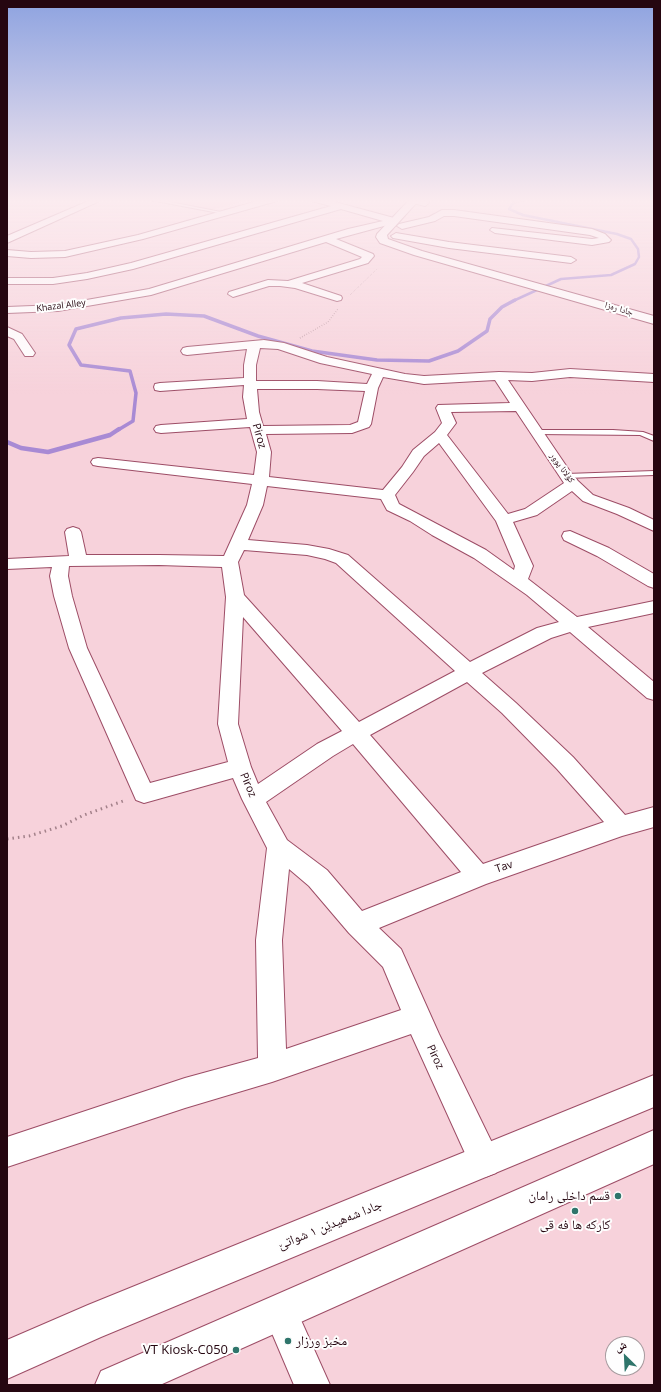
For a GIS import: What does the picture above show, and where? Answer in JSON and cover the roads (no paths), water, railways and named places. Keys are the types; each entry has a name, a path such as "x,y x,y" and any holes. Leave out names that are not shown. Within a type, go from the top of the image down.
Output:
{"main road":[{"name":"جادا ره‌زا","path":"471,264 487,271 590,299 654,320"},
{"name":"جادا ره‌زا","path":"590,299 654,312"},
{"name":"جادا شەهیدێن ١ شواتێ","path":"7,1360 88,1324 485,1162 654,1091"},
{"path":"114,1385 654,1147"}],"street":[{"path":"7,281 53,281 87,276 139,264"},
{"name":"Khazal Alley","path":"7,310 34,310 95,302 151,292 243,264"},
{"path":"257,298 355,264"},
{"path":"195,268 207,275"},
{"path":"233,294 268,283 292,285 337,298"},
{"path":"7,331 18,337 29,353"},
{"path":"188,351 264,344 280,346 324,360 405,378 429,380 570,373 654,378"},
{"name":"Piroz","path":"254,346 250,365 250,397 256,426 264,452 263,470 255,505 233,553 235,597 228,724 240,768 253,799 279,847 318,878 358,925 392,958 417,1018 485,1162"},
{"path":"161,429 256,426 352,430 364,424 372,388 379,372"},
{"name":"کۆلانا پوور","path":"499,376 569,480 588,498 623,511 654,526"},
{"path":"387,495 408,469 418,453 440,435 449,423 440,399 429,380"},
{"path":"160,387 250,383 372,388"},
{"path":"440,399 521,407"},
{"path":"440,435 504,520 524,566 518,581"},
{"path":"98,462 261,482 387,495"},
{"path":"504,520 531,512 569,480"},
{"path":"387,495 393,507 416,518 438,532 480,554 533,592 626,668 654,694"},
{"path":"73,532 70,561 59,576 63,596 78,648 144,794 240,768"},
{"path":"570,536 603,552 654,582"},
{"path":"8,561 160,560 233,553 307,550 329,554 342,559 469,671 565,763 621,826"},
{"path":"235,597 356,733 479,876"},
{"path":"253,799 325,750 469,671 544,633 654,607"},
{"name":"Tav","path":"358,925 479,876 621,826 654,817"},
{"path":"272,1068 269,940 279,847"},
{"path":"7,1152 185,1093 272,1068 417,1018"},
{"path":"280,1312 312,1385"}],"lane":[{"path":"537,432 641,433 654,439"},
{"path":"569,480 654,473"}],"waterway":[{"path":"514,301 561,279 611,275 635,264"},
{"path":"118,430 133,421 136,393 130,371 81,365 69,345 76,329 121,318 166,314 204,316 258,336 312,351 377,360 429,361 458,351 487,331 490,319 502,307 514,301"},
{"path":"7,442 21,448 48,452 110,435 119,429"}],"place":[{"name":"قسم داخلی رامان","path":"618,1196"},
{"name":"كاركه ها فه قى","path":"575,1211"},
{"name":"مخبز ورزار","path":"288,1341"},
{"name":"VT Kiosk-C050","path":"236,1350"}]}
